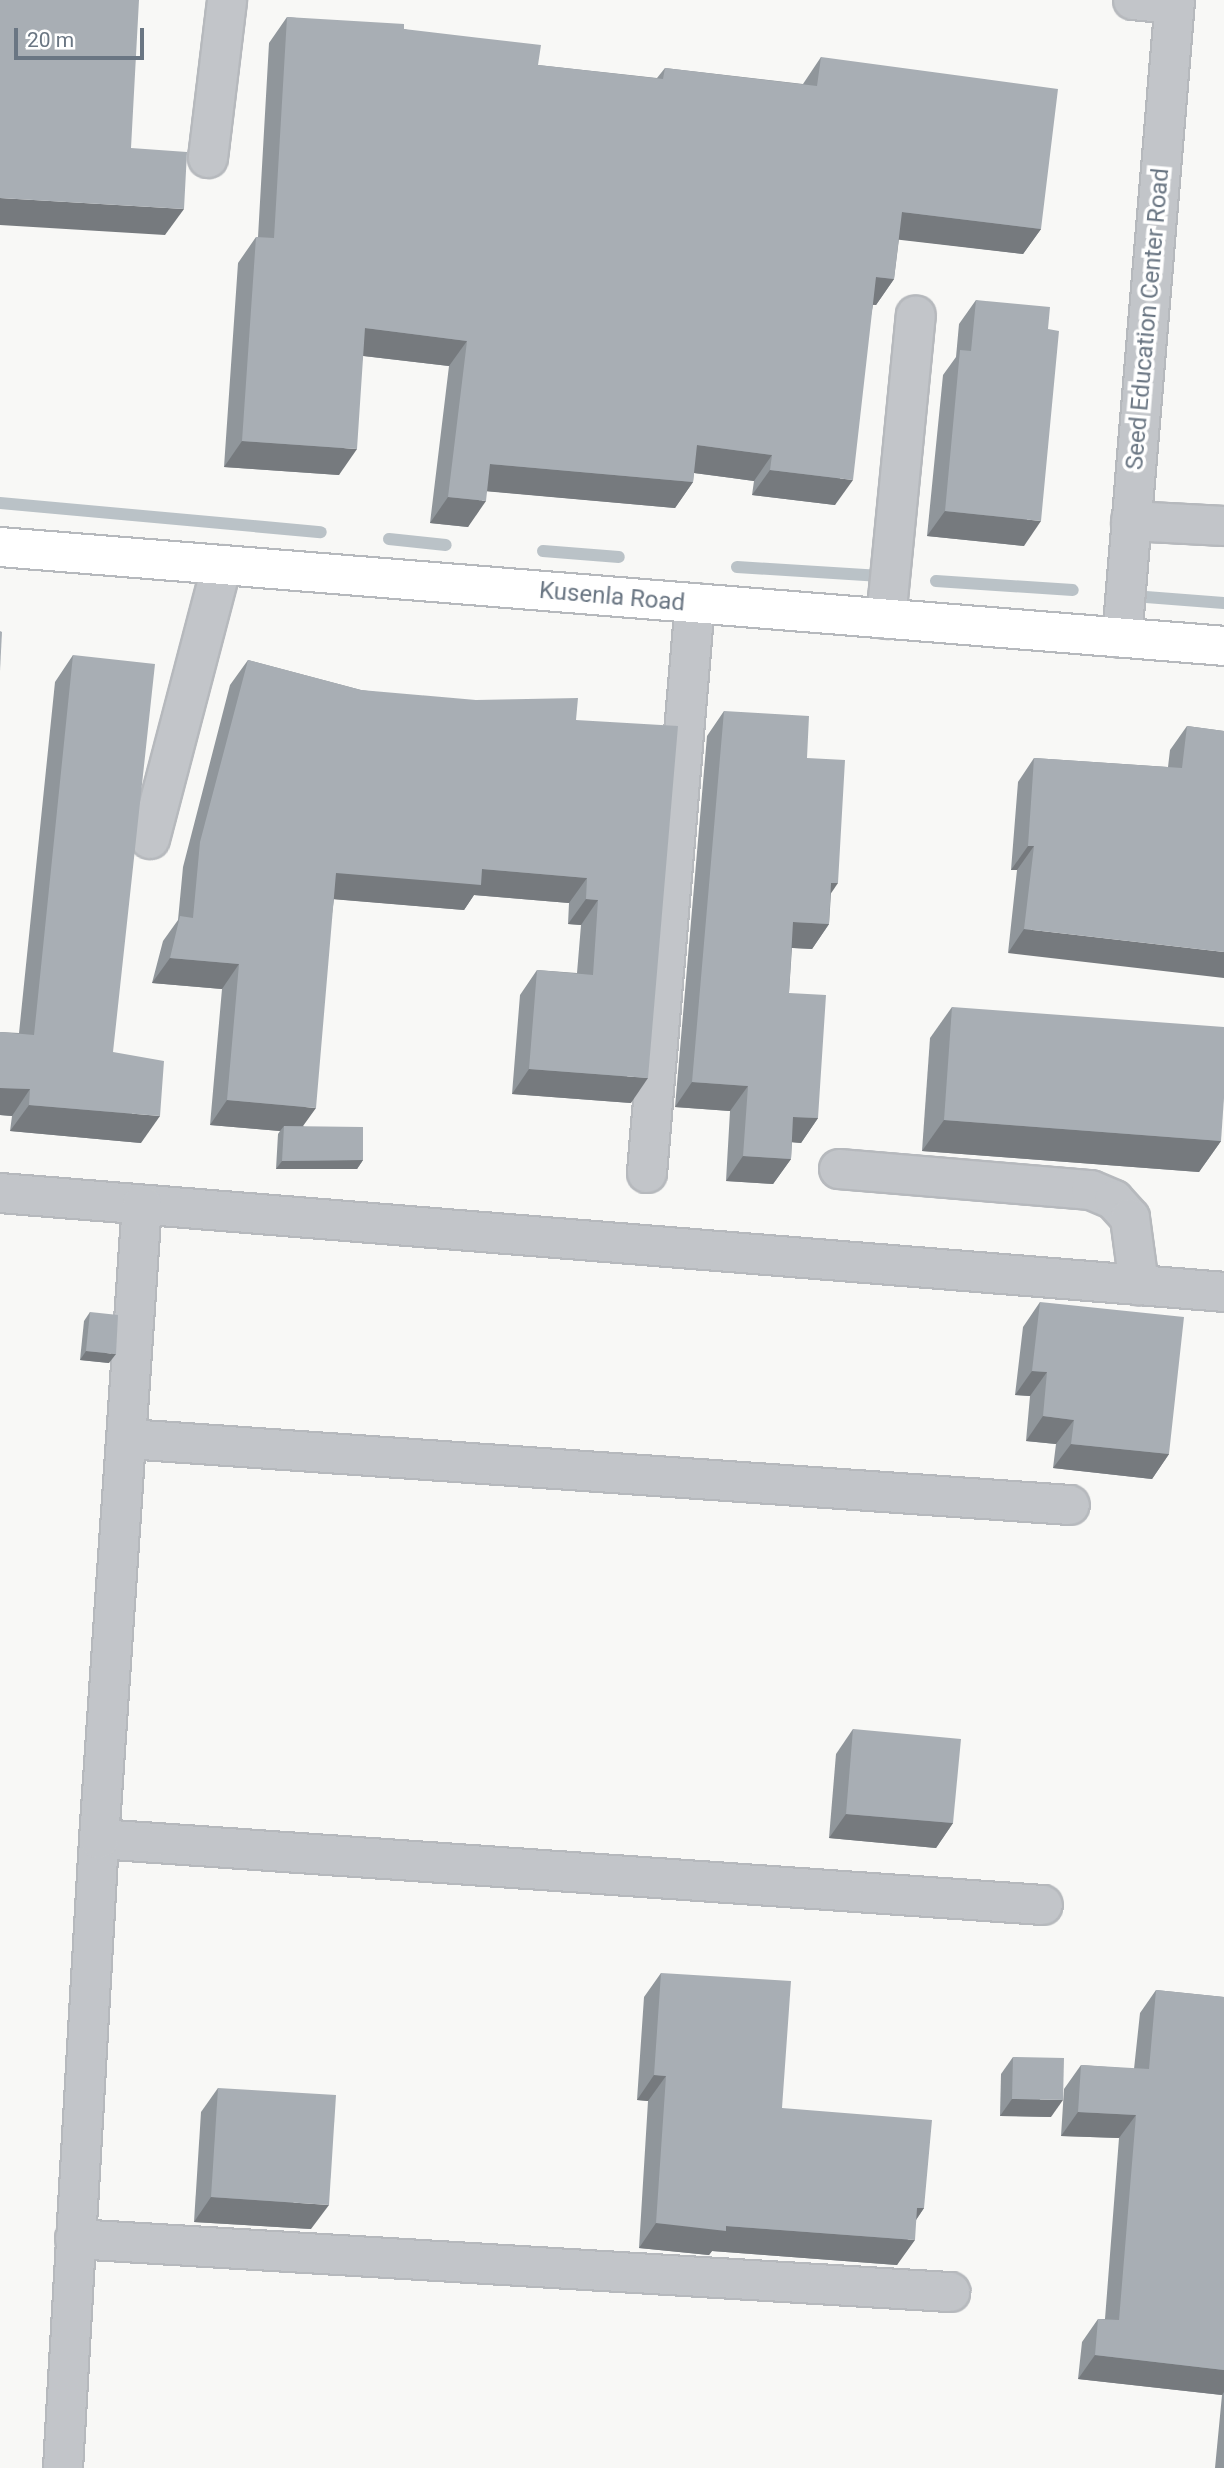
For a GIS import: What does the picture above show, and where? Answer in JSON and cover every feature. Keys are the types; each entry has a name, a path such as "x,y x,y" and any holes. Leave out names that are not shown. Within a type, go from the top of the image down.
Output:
{"main road":[{"name":"Kusenla Road","path":"0,547 1224,646"}],"street":[{"path":"208,159 228,0"},
{"path":"1133,0 1175,2"},
{"name":"Seed Education Center Road","path":"1122,638 1175,2"},
{"path":"886,619 916,315"},
{"path":"1131,521 1224,526"},
{"path":"150,839 222,565"},
{"path":"647,1173 695,603"},
{"path":"839,1169 1091,1190 1114,1200 1130,1219 1139,1285"},
{"path":"0,1193 1224,1292"},
{"path":"63,2468 99,1839 142,1204"},
{"path":"128,1439 1070,1504"},
{"path":"99,1839 1043,1905"},
{"path":"75,2239 950,2292"}],"building":[{"path":"0,0 139,0 131,148 187,152 184,209 0,198"},
{"path":"287,17 404,24 404,29 541,45 538,65 663,79 665,68 817,86 821,57 1058,89 1041,229 902,212 894,279 876,277 853,480 770,470 772,455 697,445 693,482 490,464 486,501 448,497 467,341 365,328 357,449 242,441 256,237 274,238"},
{"path":"976,300 1050,307 1048,329 1059,331 1041,521 945,511 960,350 971,351"},
{"path":"0,631 2,632 0,671"},
{"path":"73,655 155,664 113,1052 164,1061 160,1116 29,1105 30,1089 0,1088 0,1032 34,1035"},
{"path":"248,660 361,690 476,700 578,698 576,720 678,726 648,1078 529,1069 537,970 593,975 598,900 586,899 587,878 482,869 481,885 336,873 316,1108 227,1100 239,964 170,958 180,916 193,918 200,842"},
{"path":"724,711 809,716 807,758 845,760 838,883 831,883 829,924 793,922 789,993 826,995 818,1118 793,1117 791,1159 743,1156 748,1086 692,1082"},
{"path":"1187,726 1224,731 1224,952 1024,929 1034,846 1028,846 1034,758 1182,768"},
{"path":"952,1007 1224,1027 1221,1141 944,1120"},
{"path":"284,1126 363,1127 363,1160 282,1161"},
{"path":"1040,1302 1184,1317 1169,1454 1071,1444 1074,1420 1043,1416 1047,1372 1032,1371"},
{"path":"90,1312 118,1315 116,1354 86,1351"},
{"path":"853,1729 961,1739 953,1823 846,1814"},
{"path":"661,1973 791,1981 782,2108 932,2120 924,2208 917,2208 915,2240 726,2226 726,2231 656,2223 666,2076 654,2075"},
{"path":"1156,1990 1224,1997 1224,2370 1095,2355 1098,2319 1119,2320 1136,2115 1078,2112 1081,2065 1149,2069"},
{"path":"1013,2057 1064,2058 1063,2100 1012,2099"},
{"path":"218,2088 336,2095 329,2205 211,2197"}],"waterway":[{"path":"0,503 321,532"},
{"path":"389,539 446,545"},
{"path":"543,551 619,557"},
{"path":"737,567 881,576"},
{"path":"936,581 1073,590"},
{"path":"1146,597 1224,603"}]}
